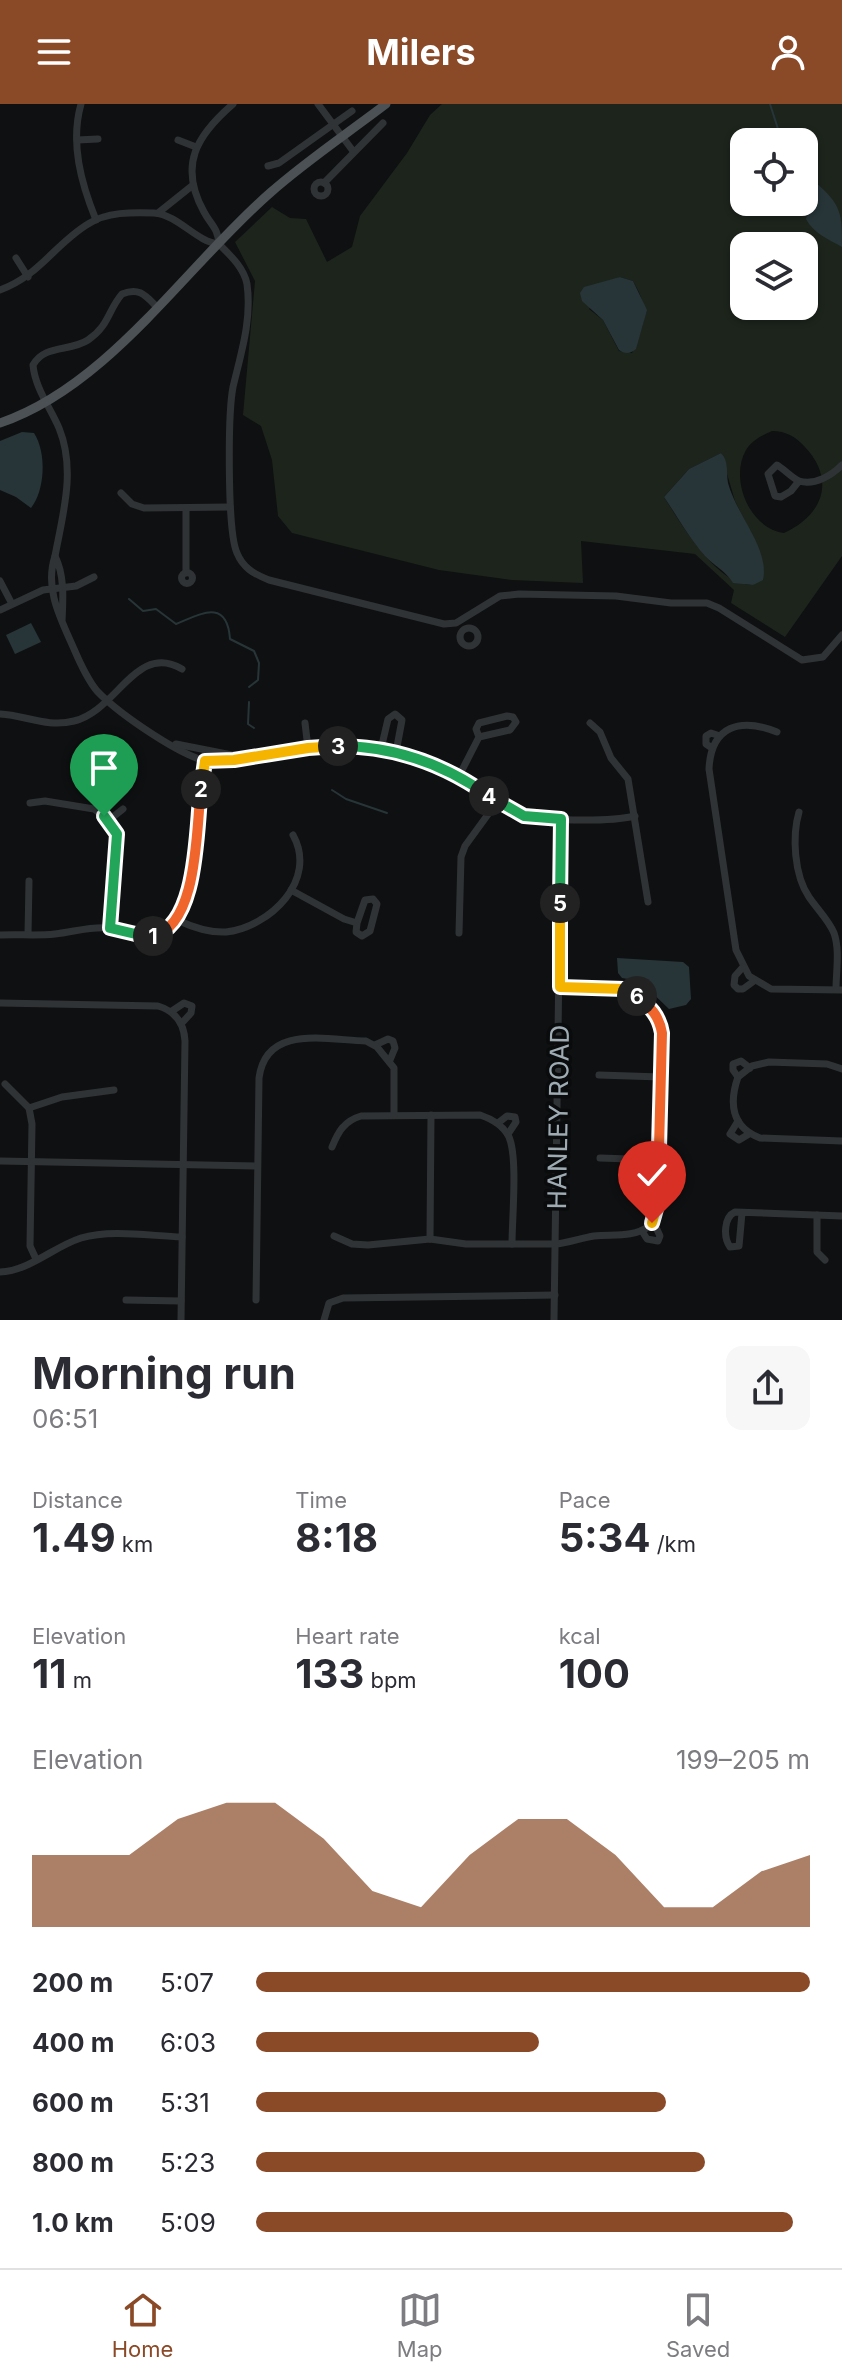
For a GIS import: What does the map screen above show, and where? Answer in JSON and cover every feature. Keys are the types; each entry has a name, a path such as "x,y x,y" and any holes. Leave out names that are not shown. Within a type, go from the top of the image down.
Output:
{"main road":[{"path":"0,423 47,403 99,364 270,193 386,104"}],"street":[{"path":"81,104 76,123 79,168 96,220"},
{"path":"219,244 219,232 205,214 193,185 196,147 210,124 233,104"},
{"path":"318,104 353,151"},
{"path":"268,166 279,163 352,111"},
{"path":"324,183 383,123"},
{"path":"77,140 98,139"},
{"path":"178,140 196,147"},
{"path":"158,213 193,185"},
{"path":"0,290 28,277 87,224 129,213 158,213 208,243 219,244 236,261 247,281 245,340 232,398 230,507 233,544 238,556 253,573 269,580 444,624 462,619 500,596 593,594 671,603 707,603 802,660 823,657 842,635"},
{"path":"16,258 28,277"},
{"path":"157,307 142,292 122,294 103,328 87,341 70,348 44,352 33,365 34,376 60,431 68,462 66,504 52,566 54,603 83,669 97,690 132,721 197,760 223,761 340,746 381,749 424,760 459,776 524,816 561,819 635,816"},
{"path":"799,481 777,465 768,474 775,496 781,497 799,481 828,477 842,465"},
{"path":"121,493 132,504 144,508 230,507"},
{"path":"186,508 186,573"},
{"path":"55,556 62,588 62,621"},
{"path":"0,610 53,588 76,586 94,577"},
{"path":"0,581 12,604"},
{"path":"462,619 465,629"},
{"path":"0,714 57,724 88,716 149,663 165,661 182,669"},
{"path":"381,749 388,719 395,714 402,720 396,752"},
{"path":"459,776 479,737 476,729 479,723 507,716 513,717 516,722 510,730 479,737"},
{"path":"305,723 308,748"},
{"path":"590,723 600,732 611,758 628,779 648,902"},
{"path":"777,732 758,724 744,725 720,736 712,748 709,769 736,950 743,967 754,981 771,989 839,990 833,931 801,881 795,839 799,812"},
{"path":"170,743 244,757"},
{"path":"0,935 54,934 86,928 110,928 152,936 160,934 177,920 195,859 207,751"},
{"path":"30,803 45,801 94,809 109,820 117,834 110,928"},
{"path":"459,933 461,857 497,802"},
{"path":"109,820 123,809"},
{"name":"HANLEY ROAD","path":"554,1320 561,819"},
{"path":"177,920 217,932 247,928 277,908 291,890 301,858 301,849 293,835"},
{"path":"28,934 29,881"},
{"path":"291,890 357,923"},
{"path":"373,899 377,904 368,934 358,935 357,923 365,900 373,899"},
{"path":"808,912 816,906"},
{"path":"743,967 735,976 734,985 743,989 754,981"},
{"path":"334,1236 352,1244 368,1245 430,1239 466,1244 556,1244 592,1236 626,1235 642,1231 653,1221 658,1202 660,1020 652,1009 624,989 560,987"},
{"path":"0,1003 147,1005 172,1011 181,1024 185,1041 181,1320"},
{"path":"172,1011 184,1003 192,1006 191,1013 181,1024"},
{"path":"375,1045 388,1039 393,1041 395,1048 390,1060"},
{"path":"256,1300 261,1061 272,1048 293,1040 366,1041 375,1045 390,1060 394,1072 394,1115"},
{"path":"738,1077 733,1064 741,1061 750,1068"},
{"path":"842,1069 827,1064 769,1062 750,1068 738,1077 731,1101 738,1121 749,1134 769,1139 842,1141"},
{"path":"599,1075 661,1077"},
{"path":"5,1084 29,1108 32,1124 30,1246 36,1259"},
{"path":"29,1108 62,1097 114,1090"},
{"path":"332,1147 338,1131 351,1119 370,1115 480,1115 498,1123 508,1134 513,1149 512,1244"},
{"path":"430,1239 431,1115"},
{"path":"498,1123 507,1116 515,1117 516,1122 508,1134"},
{"path":"738,1121 731,1137 739,1140 749,1134"},
{"path":"600,1158 659,1160"},
{"path":"0,1161 257,1166"},
{"path":"742,1213 739,1246 730,1247 727,1242 728,1217 735,1212 842,1216"},
{"path":"817,1215 817,1252 825,1260"},
{"path":"642,1231 647,1239 658,1241 660,1236 653,1221"},
{"path":"0,1272 14,1271 70,1243 92,1236 182,1237"},
{"path":"324,1320 329,1303 343,1298 555,1295"},
{"path":"126,1300 181,1301"}],"shaded area":[{"path":"442,104 842,104 842,556 785,637 731,603 734,590 695,554 581,541 583,583 512,580 439,570 292,533 278,516 272,460 261,426 243,415 255,281 235,242 272,207 290,218 306,219 327,262 352,247 360,216 407,153 430,115","holes":["620,277 633,281 644,309 643,324 632,353 619,351 603,320 589,309 611,281","772,431 786,433 805,447 815,459 822,484 816,507 808,517 784,533 761,522 753,513 746,501 740,475 746,450 754,441","721,453 735,501 757,545 764,571 753,585 726,576 714,565 664,497 689,469"]},
{"path":"818,185 831,197 839,211 842,247 817,232 806,219 807,216 818,216"},
{"path":"620,277 633,281 647,310 636,349 628,353 619,350 603,320 582,301 580,293 584,287"},
{"path":"22,432 34,433 41,451 42,482 31,508 0,490 0,441"},
{"path":"721,453 732,495 762,556 763,580 753,585 733,583 708,560 664,497 689,469"},
{"path":"31,623 41,642 15,654 6,635"},
{"path":"617,958 683,962 689,967 691,999 686,1005 669,1009 640,981 622,978 618,973"}],"waterway":[{"path":"770,104 778,128"},
{"path":"129,599 143,611 156,609 176,624 202,614 218,613 228,626 230,639 254,651 259,663 258,680 249,687"},
{"path":"249,702 248,724 254,728"},
{"path":"332,790 346,799 387,813"}],"route":[{"path":"104,816 117,834 110,928 144,936 160,934 170,928 183,907 195,859 205,761 234,760 315,747 381,749 424,760 459,776 524,816 561,819 560,987 624,989 652,1009 660,1020 658,1202 652,1223"}]}
